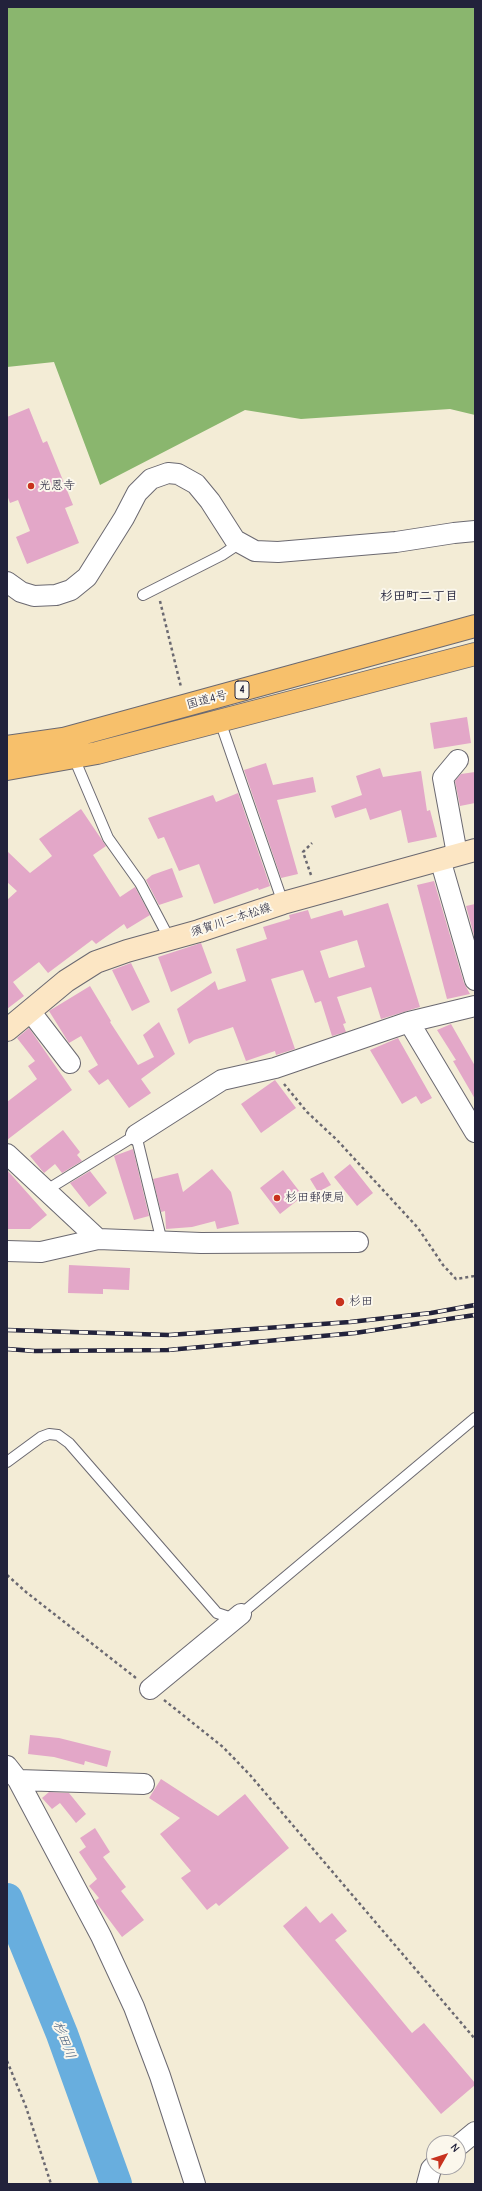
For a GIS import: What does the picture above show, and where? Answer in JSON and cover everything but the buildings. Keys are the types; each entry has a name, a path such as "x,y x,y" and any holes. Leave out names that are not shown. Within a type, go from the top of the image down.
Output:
{"highway":[{"name":"国道4号","path":"7,747 63,740 475,626"},
{"name":"国道4号","path":"7,769 74,758 475,654"}],"main road":[{"name":"須賀川二本松線","path":"7,1030 66,980 96,962 169,938 199,932 283,903 458,855"}],"street":[{"path":"7,582 21,592 34,596 56,596 71,590 87,577 124,518 137,493 151,479 168,473 178,474 196,484 210,501 235,540 255,551 278,552 396,542 454,532 475,531"},
{"path":"458,760 443,778 458,855 475,980"},
{"path":"136,1136 222,1080 275,1068 408,1022 475,1006"},
{"path":"30,1011 70,1063"},
{"path":"408,1022 475,1132"},
{"path":"7,1154 98,1239"},
{"path":"7,1252 41,1252 98,1239 162,1242 277,1244 358,1242"},
{"path":"150,1689 240,1614"},
{"path":"13,1773 144,1784"},
{"path":"13,1773 101,1936 134,2007 160,2076 196,2184"},
{"path":"466,2139 475,2132"}],"lane":[{"path":"143,595 222,555 240,543"},
{"path":"220,721 283,903"},
{"path":"74,758 108,838 140,883 169,938"},
{"path":"45,1191 136,1136 162,1242"},
{"path":"7,1462 41,1437 49,1434 58,1435 69,1442 217,1613 229,1617 240,1614 475,1418"}],"path":[{"path":"156,588 186,705"},
{"path":"312,843 302,852 317,894"},
{"path":"275,1068 286,1087 308,1112 337,1140 418,1228 443,1265 456,1279 475,1276"},
{"path":"7,1575 26,1592 223,1747 250,1775 475,2039"},
{"path":"7,2061 26,2107 51,2184"}],"green space":[{"path":"7,7 475,7 475,415 450,409 301,419 245,410 100,485 54,362 7,367"}],"waterway":[{"name":"杉田川","path":"7,1899 62,2034 116,2184"}],"railway":[{"path":"7,1330 169,1335 350,1322 431,1313 475,1305"},
{"path":"7,1349 35,1351 168,1350 355,1333 475,1315"}],"place":[{"name":"光恩寺","path":"31,486"},
{"name":"杉田郵便局","path":"277,1198"},
{"name":"杉田","path":"340,1302"}],"district":[{"name":"杉田町二丁目","path":"419,596"}]}
